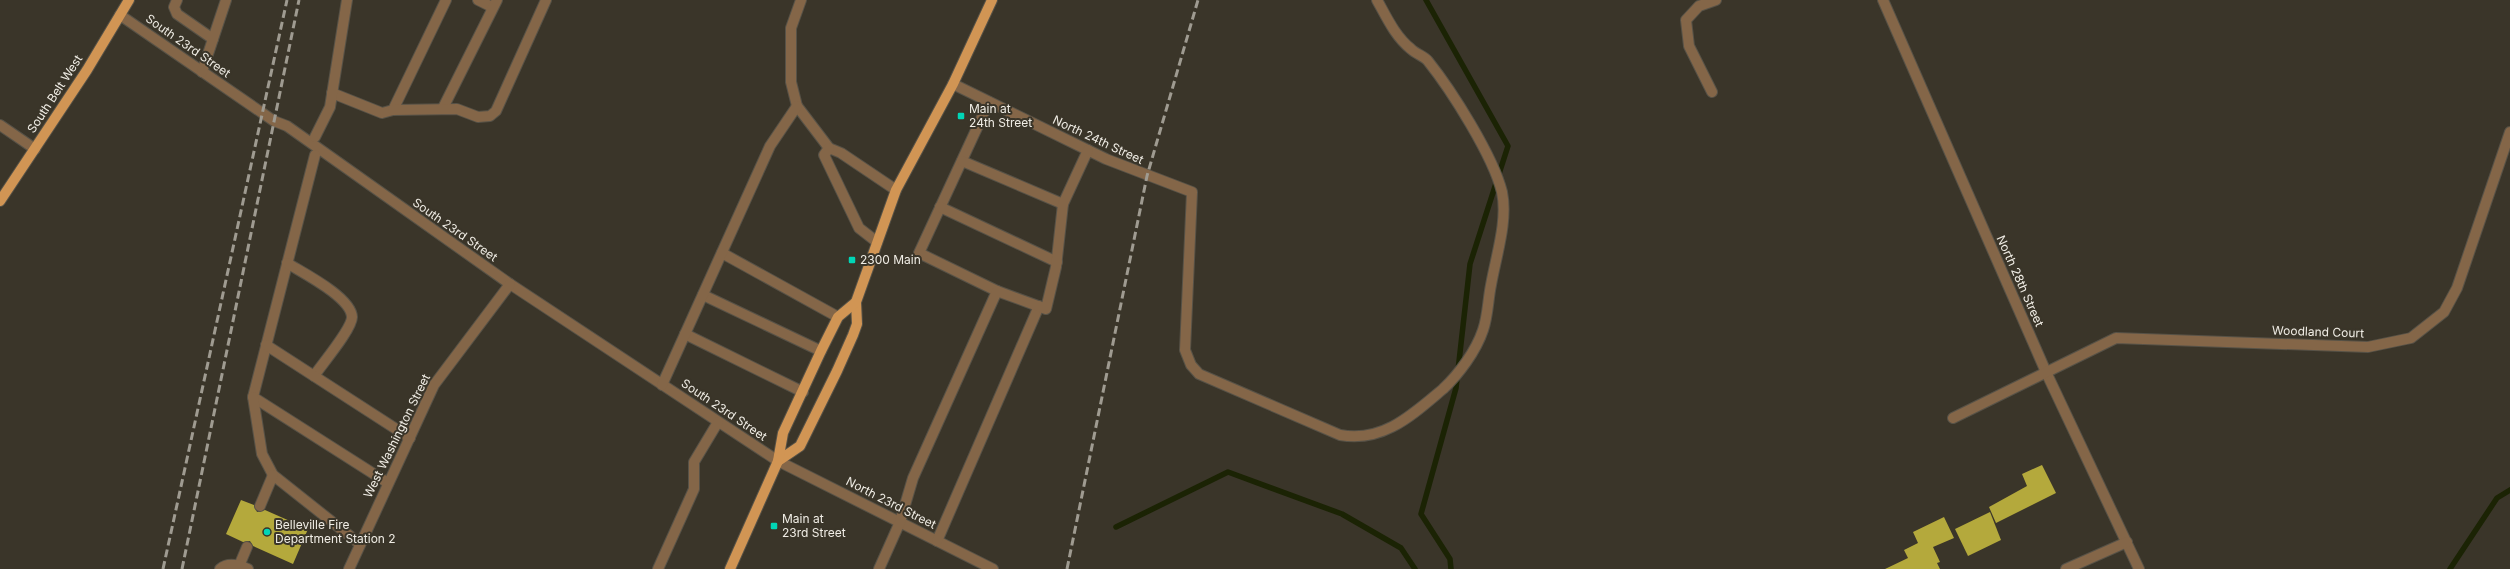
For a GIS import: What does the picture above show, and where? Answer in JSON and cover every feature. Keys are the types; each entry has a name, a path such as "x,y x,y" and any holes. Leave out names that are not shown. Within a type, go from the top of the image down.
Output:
{"main road":[{"name":"South Belt West","path":"0,201 88,70 129,0"},
{"path":"778,461 800,446 819,409 857,324 856,302 896,190 952,84 992,0"},
{"path":"730,569 778,461 782,434 821,351 838,317 856,302"}],"street":[{"path":"177,0 174,7 177,14 213,39"},
{"path":"202,72 226,0"},
{"path":"315,137 330,107 347,0"},
{"path":"393,110 446,0"},
{"path":"443,108 494,3 478,0"},
{"path":"332,93 382,113 393,110 443,108 457,109 478,117 490,116 496,111 546,0"},
{"path":"801,0 791,28 791,82 797,106 828,148 841,153 896,190"},
{"name":"North 24th Street","path":"952,84 1088,150 1147,176 1192,192 1185,350 1191,365 1199,374 1340,435 1356,438 1371,436 1406,421 1447,385 1470,357 1483,330 1503,218 1502,193 1492,168 1464,114 1427,60 1411,50 1395,33 1377,0"},
{"path":"1712,92 1689,46 1686,20 1699,6 1716,0"},
{"name":"North 28th Street","path":"1883,0 2046,372 2139,569"},
{"name":"South 23rd Street","path":"120,15 274,121 287,126 510,284 778,461"},
{"path":"989,102 918,254 997,291 1046,309 1057,262 1062,204 1088,150"},
{"path":"662,385 770,146 797,106"},
{"path":"0,125 35,149"},
{"name":"Woodland Court","path":"1953,418 2116,338 2368,347 2411,338 2444,312 2457,288 2510,132"},
{"path":"828,148 824,155 859,228 877,242"},
{"path":"315,155 252,397 262,454 273,475 360,544"},
{"path":"962,161 1062,204"},
{"path":"940,207 1057,262"},
{"path":"722,253 838,317"},
{"path":"287,263 340,297 349,307 352,318 347,329 314,376"},
{"name":"West Washington Street","path":"349,569 434,385 510,284"},
{"path":"879,569 900,522 913,478 997,291"},
{"path":"703,296 821,351"},
{"path":"938,541 1039,306"},
{"path":"685,334 803,392"},
{"path":"266,345 410,438"},
{"path":"252,397 388,483"},
{"path":"658,569 694,489 694,462 718,422"},
{"name":"North 23rd Street","path":"778,461 993,569"},
{"path":"260,506 273,475"},
{"path":"2066,569 2127,542"},
{"path":"220,569 223,566 241,566 247,547"}],"building":[{"path":"2042,465 2056,493 1996,523 1989,507 2027,486 2022,474"},
{"name":"Belleville Fire Department Station 2","path":"241,500 254,505 257,512 265,510 308,529 293,564 253,546 250,541 243,542 226,534"},
{"path":"1990,512 2001,540 1968,556 1955,529"},
{"path":"1944,517 1954,538 1933,547 1940,562 1937,563 1940,569 1885,569 1908,558 1904,550 1918,543 1913,532"}],"waterway":[{"path":"1426,0 1508,146 1470,264 1456,388 1421,514 1450,559 1451,569"},
{"path":"1116,527 1228,472 1342,514 1401,548 1415,569"},
{"path":"2450,569 2497,498 2510,490"}],"railway":[{"path":"163,569 287,0"},
{"path":"182,569 299,0"},
{"path":"1067,569 1147,176 1198,0"}],"place":[{"name":"Main at 24th Street","path":"961,116"},
{"name":"2300 Main","path":"852,260"},
{"name":"Main at 23rd Street","path":"774,526"},
{"name":"Belleville Fire Department Station 2","path":"267,532"}]}
